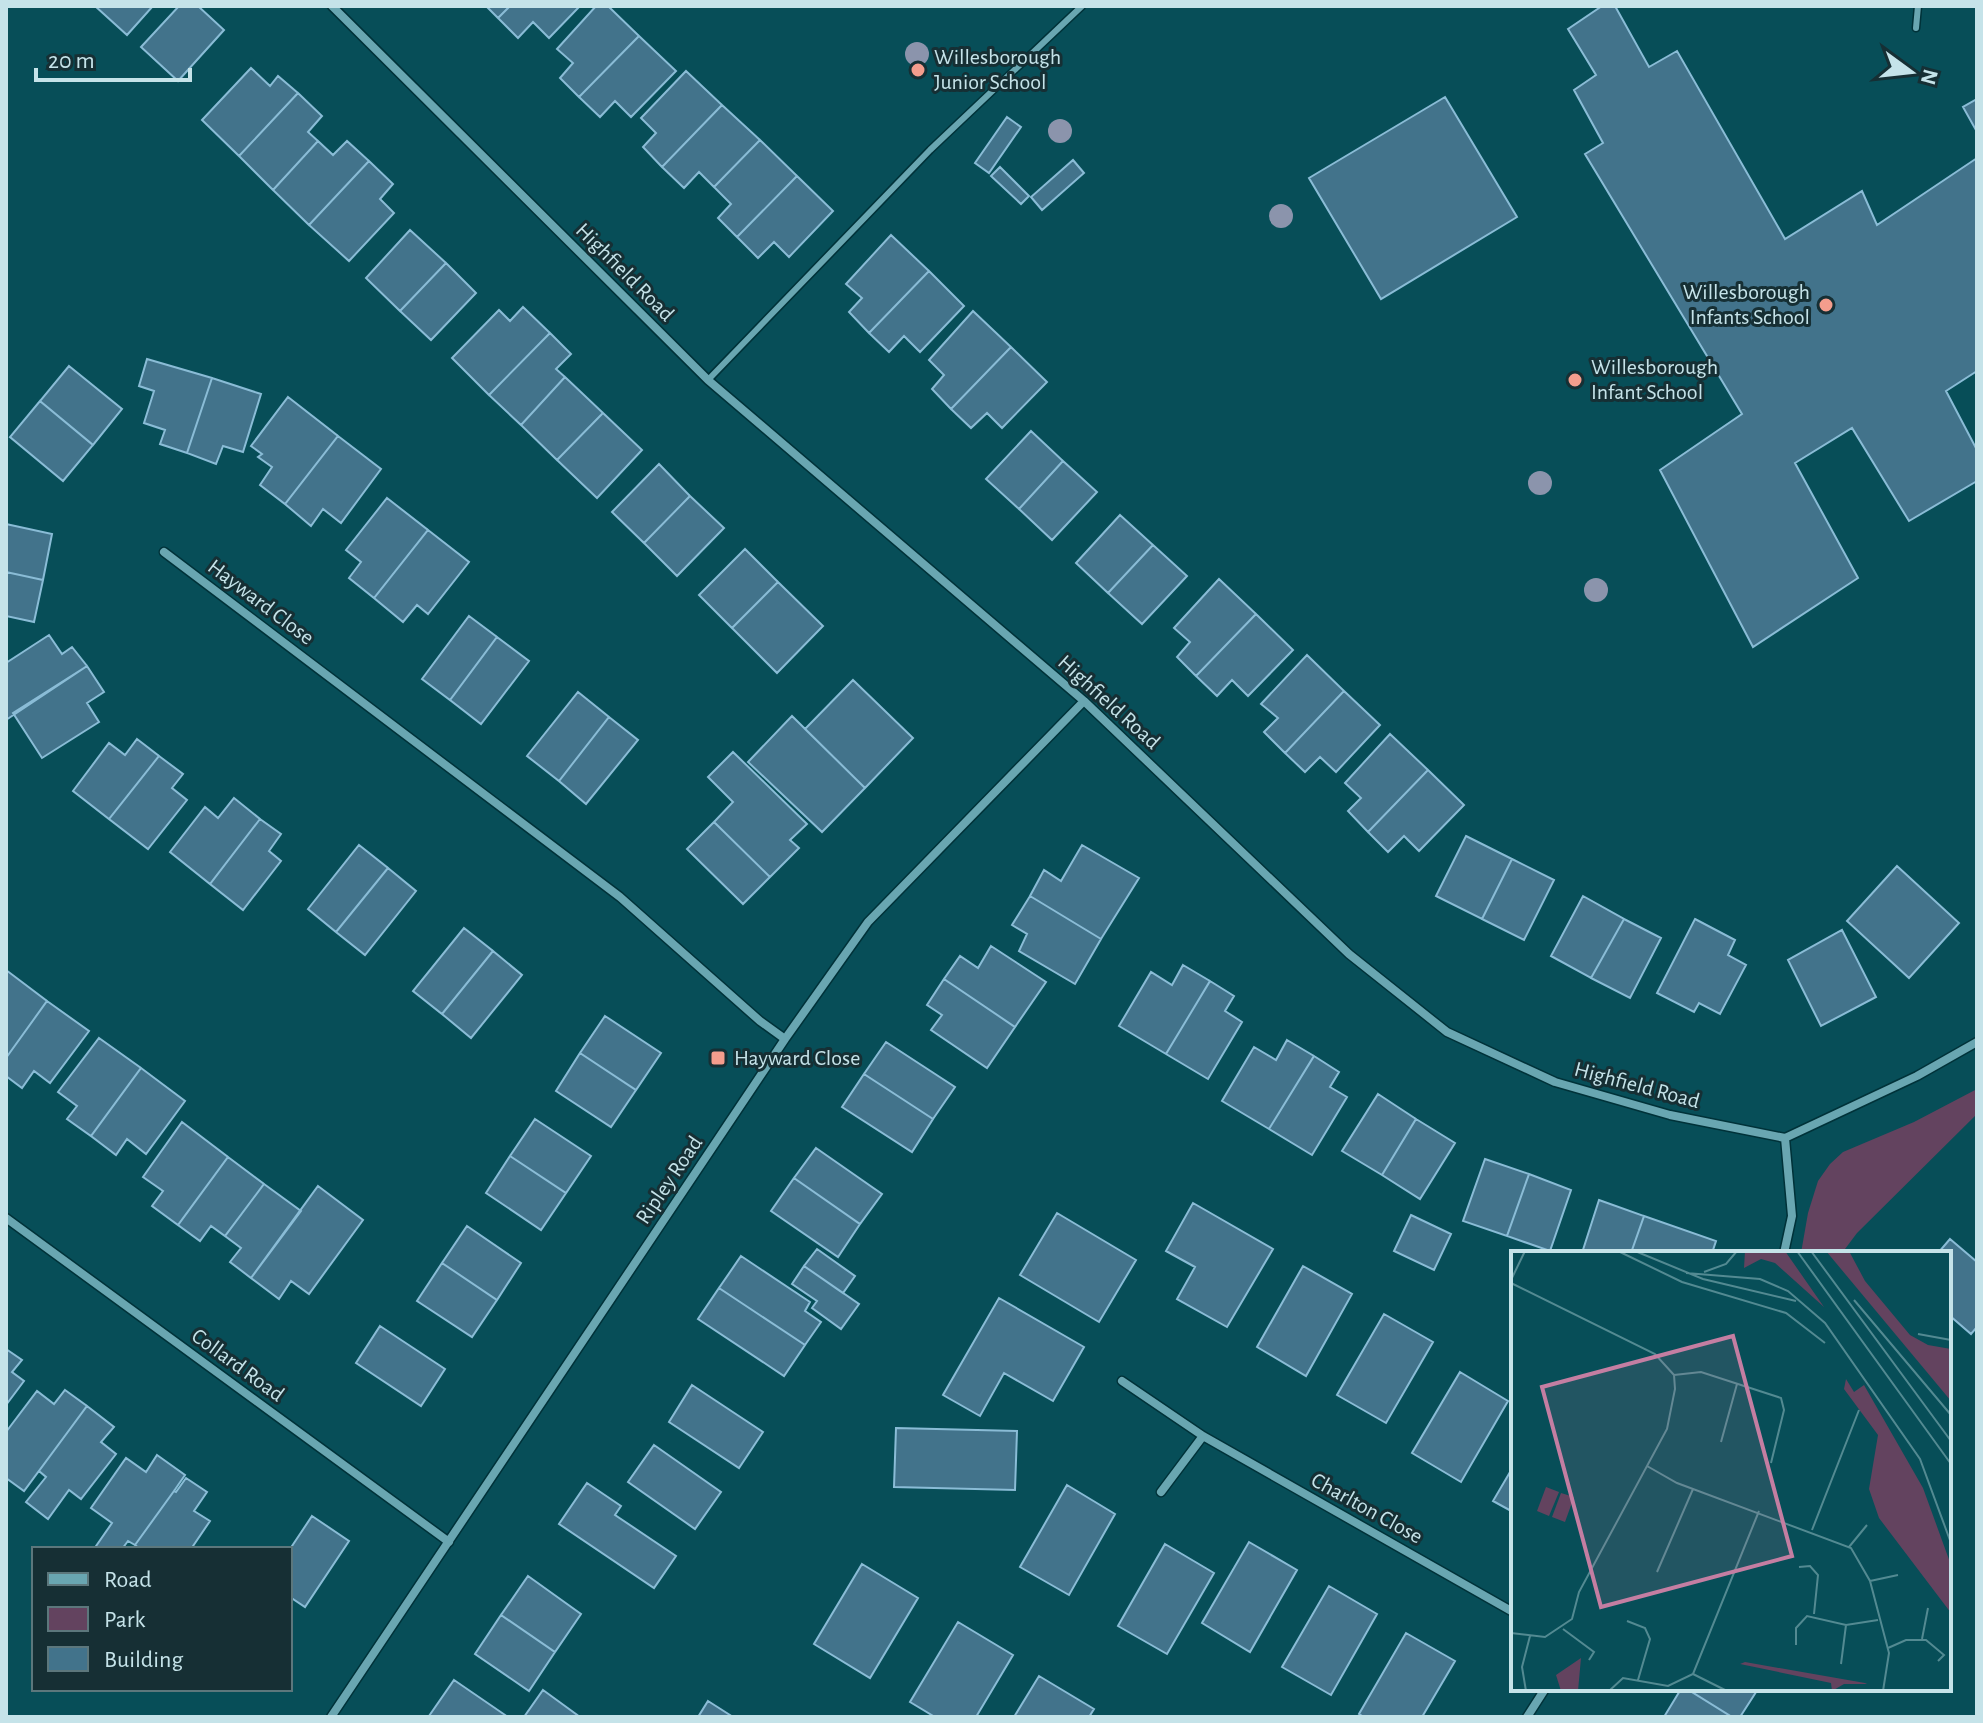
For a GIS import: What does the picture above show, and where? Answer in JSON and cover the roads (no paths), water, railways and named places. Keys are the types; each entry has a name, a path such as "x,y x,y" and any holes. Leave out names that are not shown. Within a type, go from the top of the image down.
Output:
{"street":[{"name":"Highfield Road","path":"332,6 708,380 1084,701 1349,954 1447,1032 1555,1082 1670,1115 1785,1138"},
{"name":"Hayward Close","path":"164,552 620,897 760,1021 785,1039"},
{"name":"Ripley Road","path":"331,1717 785,1039 868,922 1084,701"},
{"path":"1784,1251 1792,1216 1785,1138 1917,1076 1977,1042"},
{"name":"Collard Road","path":"6,1218 449,1542"},
{"name":"Charlton Close","path":"1122,1381 1203,1436 1511,1611"},
{"path":"1161,1492 1203,1436"},
{"path":"1527,1717 1544,1691"}],"lane":[{"path":"708,380 930,150 1082,6"},
{"path":"1916,28 1918,6"}],"place":[{"name":"Willesborough Junior School","path":"918,70"},
{"name":"Willesborough Infants School","path":"1826,305"},
{"name":"Willesborough Infant School","path":"1575,380"},
{"name":"Hayward Close","path":"718,1058"}]}
